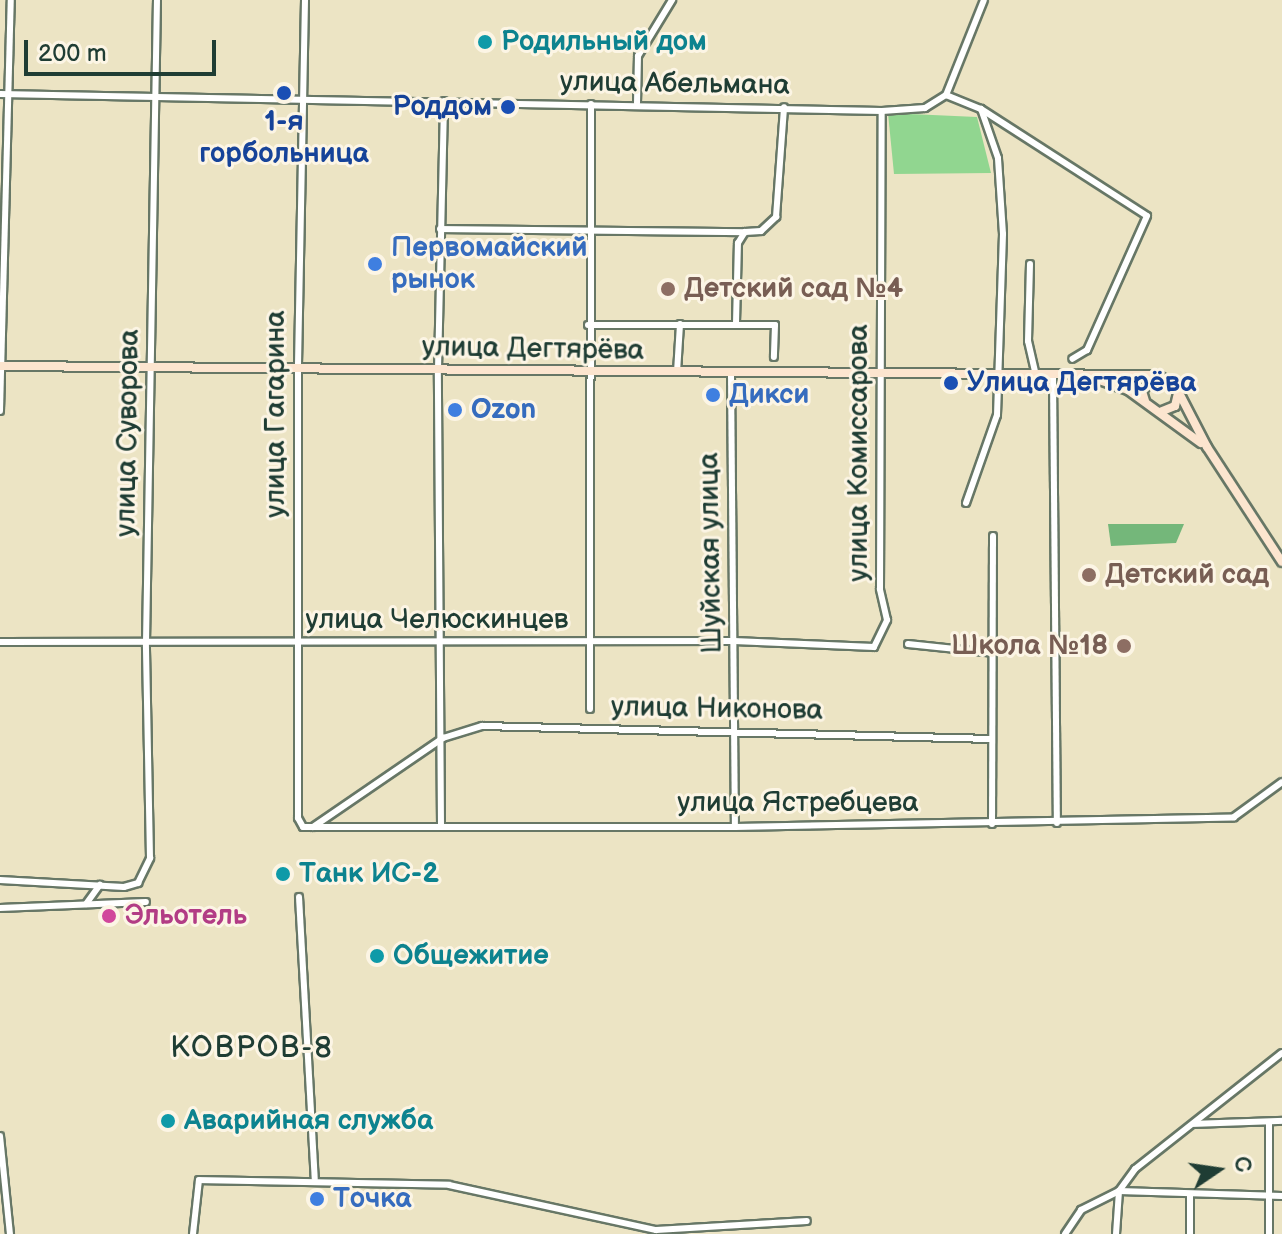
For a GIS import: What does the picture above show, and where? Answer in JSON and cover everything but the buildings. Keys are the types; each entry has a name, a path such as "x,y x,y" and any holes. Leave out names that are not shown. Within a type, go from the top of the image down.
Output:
{"main road":[{"name":"улица Дегтярёва","path":"1,366 1065,377"},
{"path":"1147,404 1142,391 1145,382 1158,375"},
{"path":"1065,377 1158,375 1178,391 1207,447 1282,562"},
{"path":"1065,377 1113,382 1207,447"},
{"path":"1159,412 1175,406 1178,391"}],"street":[{"path":"0,411 4,94 11,0"},
{"name":"улица Суворова","path":"100,885 138,883 147,867 146,642 157,0"},
{"name":"улица Гагарина","path":"303,827 298,818 298,369 305,0"},
{"path":"637,103 638,56 672,0"},
{"path":"984,0 946,95 981,109 1147,216 1087,350 1072,359"},
{"name":"улица Абельмана","path":"4,94 637,103 882,111 925,108 946,95"},
{"path":"441,825 443,642 438,369 444,101"},
{"path":"590,709 587,372 591,104"},
{"path":"440,229 761,231 776,217 784,107"},
{"path":"966,503 997,415 1003,234 998,158 981,109"},
{"name":"улица Комиссарова","path":"874,647 887,620 880,589 882,111"},
{"path":"736,323 738,243 745,232"},
{"path":"1030,264 1028,341 1036,377"},
{"path":"677,374 680,324"},
{"path":"588,325 775,325 774,357"},
{"name":"Шуйская улица","path":"731,375 735,827"},
{"path":"1053,377 1057,823"},
{"path":"992,824 993,536"},
{"name":"улица Челюскинцев","path":"0,642 734,641 874,647"},
{"path":"908,644 993,653"},
{"name":"улица Никонова","path":"313,827 443,738 482,726 991,739"},
{"name":"улица Ястребцева","path":"303,827 735,827 1057,823 1234,817 1282,782"},
{"path":"0,880 100,885"},
{"path":"86,904 100,885"},
{"path":"299,897 315,1179"},
{"path":"0,908 146,902"},
{"path":"1065,1234 1081,1210 1119,1191 1135,1169 1282,1053"},
{"path":"1193,1124 1282,1121"},
{"path":"1269,1122 1269,1234"},
{"path":"0,1136 10,1234"},
{"path":"193,1234 199,1180 315,1179 449,1185 656,1230 807,1221"},
{"path":"1119,1191 1282,1196"},
{"path":"1116,1234 1119,1191"},
{"path":"1190,1195 1190,1234"}],"green space":[{"path":"888,113 977,117 991,173 894,174"},
{"path":"1108,524 1184,524 1176,543 1111,546"}],"place":[{"name":"Родильный дом","path":"485,42"},
{"name":"1-я горбольница","path":"284,93"},
{"name":"Роддом","path":"508,107"},
{"name":"Первомайский рынок","path":"375,264"},
{"name":"Детский сад №4","path":"668,289"},
{"name":"Улица Дегтярёва","path":"951,383"},
{"name":"Дикси","path":"713,395"},
{"name":"Ozon","path":"455,410"},
{"name":"Детский сад","path":"1089,575"},
{"name":"Школа №18","path":"1124,646"},
{"name":"Танк ИС-2","path":"283,874"},
{"name":"Эльотель","path":"109,916"},
{"name":"Общежитие","path":"377,956"},
{"name":"Аварийная служба","path":"168,1121"},
{"name":"Точка","path":"317,1199"}],"district":[{"name":"КОВРОВ-8","path":"252,1048"}]}
